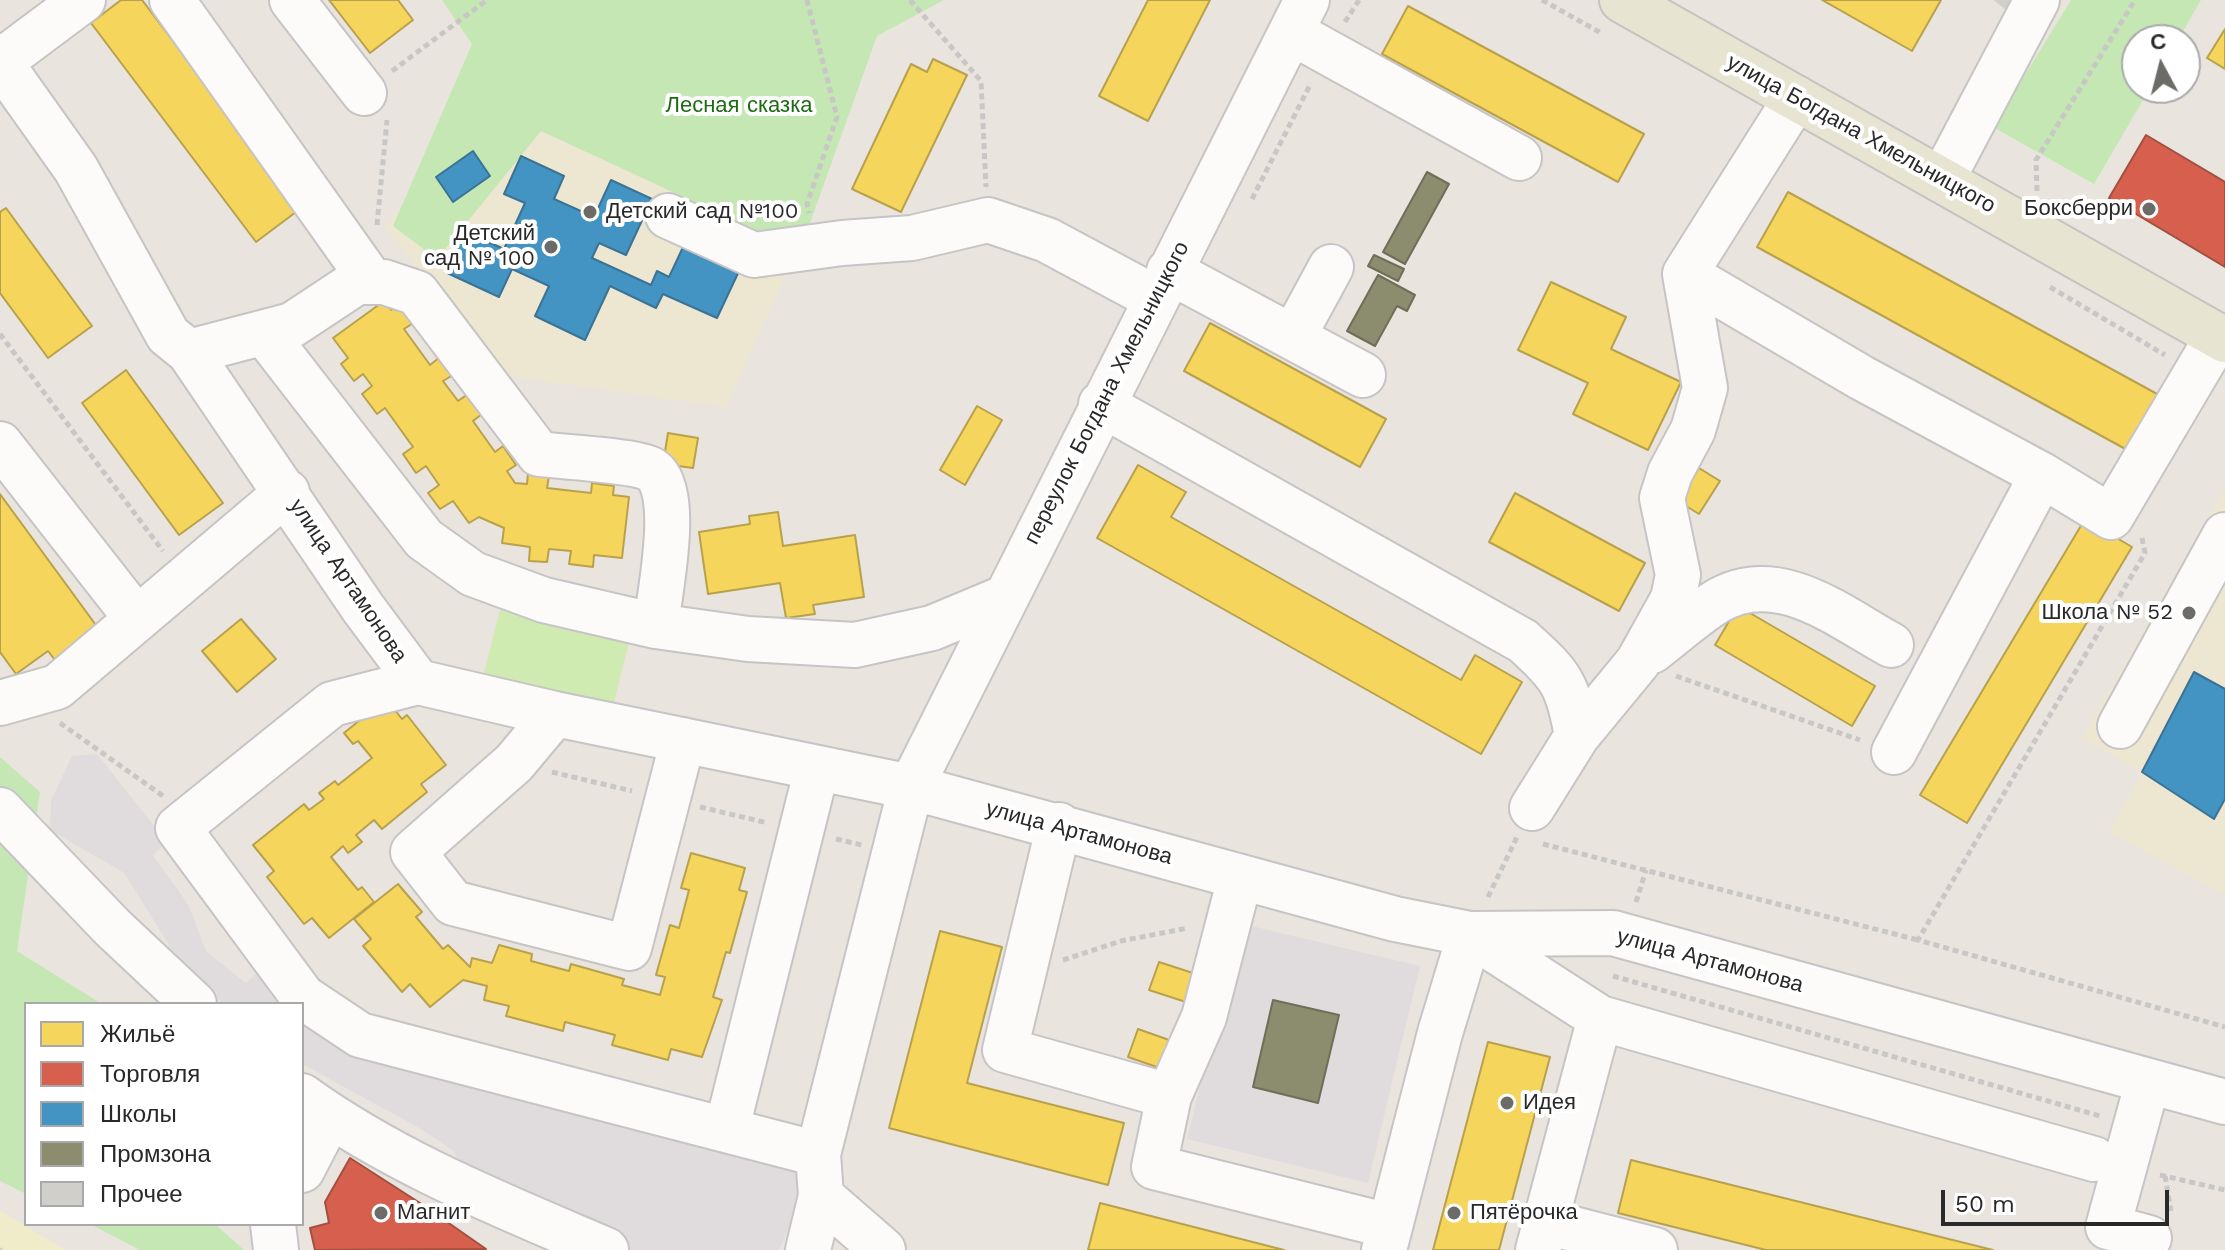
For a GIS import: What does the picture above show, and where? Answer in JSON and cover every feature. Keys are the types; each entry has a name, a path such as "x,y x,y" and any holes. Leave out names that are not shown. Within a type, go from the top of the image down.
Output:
{"main road":[{"name":"улица Богдана Хмельницкого","path":"1622,0 2222,338"}],"street":[{"path":"0,62 83,0"},
{"path":"172,0 372,282"},
{"path":"292,0 376,101"},
{"path":"1942,180 2037,0"},
{"path":"1299,16 1519,158"},
{"name":"переулок Богдана Хмельницкого","path":"911,787 1101,404 1299,16"},
{"name":"улица Артамонова","path":"0,62 76,169 168,335 189,352 363,608 418,682 555,714 911,787 1395,919 1470,934 1613,933 2225,1102"},
{"path":"1524,822 1577,736 1638,662 1673,599 1678,575 1662,498 1670,473 1693,430 1705,388 1685,274 1796,98"},
{"path":"668,216 754,255 912,238 988,220 1047,240 1293,337 1363,375"},
{"path":"1293,337 1331,267"},
{"path":"1685,274 1862,378 2042,475 2111,517 2222,338"},
{"path":"189,352 292,325 357,282 372,282 417,293 539,454 649,468 664,482 668,514 656,626"},
{"path":"265,334 424,539 473,574 544,600 656,626 748,639 855,645 932,628 1004,598"},
{"path":"1101,404 1523,641 1555,670 1570,696 1577,736"},
{"path":"0,444 137,619"},
{"path":"1894,752 2042,475"},
{"path":"12,700 57,687 287,492"},
{"path":"2120,726 2225,535"},
{"path":"1638,662 1717,601 1742,591 1771,588 1797,593 1891,645"},
{"path":"418,682 332,704 178,828 303,997 360,1035 727,1128 820,1175 883,1250"},
{"path":"555,714 514,763 413,852 453,903 629,948 683,740"},
{"path":"727,1128 817,768"},
{"path":"808,1250 820,1175 911,787"},
{"path":"0,810 112,927 192,1002"},
{"path":"1059,825 1005,1050 1169,1096"},
{"path":"1240,878 1204,1017 1169,1096 1154,1167 1386,1238 1470,934 1600,1018 2094,1159"},
{"path":"1600,1018 1542,1236 1655,1250"},
{"path":"2148,1081 2108,1227 2149,1238"},
{"path":"304,1161 316,1106 442,1180 606,1250"},
{"path":"273,1226 276,1250"}],"path":[{"path":"372,282 376,101 487,0"},
{"path":"807,0 837,117 807,204 816,246"},
{"path":"910,0 981,81 988,220"},
{"path":"2037,191 2036,160 2135,0"},
{"path":"0,334 184,579"},
{"path":"1918,940 2145,553 2141,538 2111,517"},
{"path":"1638,662 1894,752"},
{"path":"12,700 192,817"},
{"path":"1470,934 1524,822 1918,940 2225,1027"},
{"path":"1024,973 1121,941 1229,921"},
{"path":"1613,976 2135,1126"}],"shaded area":[{"name":"Детский сад №100","path":"580,42 791,263 726,407 502,375 384,225"},
{"name":"Школа № 52","path":"2225,488 2225,895 2109,832 2142,772 2082,738"},
{"path":"97,754 167,842 153,855 188,904 206,951 246,983 256,974 286,1002 222,1002 171,960 168,943 124,873 50,830 51,800 72,756"},
{"path":"1239,923 1420,966 1368,1183 1187,1139"},
{"path":"304,1018 805,1161 807,1188 779,1250 625,1250 460,1180 455,1152 421,1129 304,1065"}],"green space":[{"name":"Лесная сказка","path":"442,0 944,0 877,36 800,251 541,131 437,259 393,226 472,44"},
{"path":"2071,0 2201,0 2187,24 2121,24 2121,104 2141,104 2094,184 1993,127"},
{"path":"500,610 629,642 612,710 483,677"},
{"path":"0,757 40,792 17,951 99,1002 24,1002 24,1193 0,1181"},
{"path":"94,1226 217,1226 244,1250 140,1250"}],"sand":[{"path":"0,1211 65,1250 0,1250"}],"building: Жильё":[{"path":"121,0 142,0 300,209 256,242 91,23"},
{"path":"329,0 398,0 413,20 370,53"},
{"path":"1148,0 1210,0 1148,121 1099,96"},
{"path":"1822,0 1941,0 1912,51"},
{"path":"1408,6 1644,134 1618,182 1382,54"},
{"path":"2225,29 2225,69 2207,58"},
{"path":"933,59 967,75 901,212 852,189 911,64 927,72"},
{"path":"1788,192 2159,395 2129,451 1757,247"},
{"path":"6,208 92,326 48,358 0,293 0,212"},
{"path":"1551,282 1626,317 1611,349 1681,382 1648,450 1573,414 1588,383 1518,350"},
{"path":"384,301 391,310 401,303 415,322 404,329 430,365 440,357 453,375 443,381 458,401 468,394 482,414 473,421 495,452 503,446 516,465 507,471 515,483 527,484 528,473 549,476 547,488 591,493 592,483 614,486 613,495 629,497 622,558 594,555 593,567 569,564 571,551 549,549 547,562 529,561 530,547 502,543 504,528 479,517 469,523 453,501 440,509 428,493 439,485 426,466 416,473 403,454 413,447 385,408 377,414 362,394 372,386 363,374 354,381 341,364 348,358 333,338"},
{"path":"1210,323 1386,419 1360,467 1184,371"},
{"path":"126,370 223,503 179,535 82,403"},
{"path":"977,406 1002,420 965,485 940,470"},
{"path":"668,433 698,438 693,468 663,464"},
{"path":"1138,465 1186,492 1171,517 1461,680 1475,655 1522,682 1481,754 1097,538"},
{"path":"1699,468 1720,481 1699,514 1678,501"},
{"path":"1515,493 1645,563 1619,611 1489,542"},
{"path":"0,494 101,632 58,664 48,651 16,674 0,652"},
{"path":"778,512 783,546 855,535 864,597 813,605 815,614 786,618 780,583 708,594 699,532 750,524 749,516"},
{"path":"2085,519 2132,547 1967,823 1920,795"},
{"path":"1738,606 1875,686 1852,726 1715,645"},
{"path":"241,619 276,659 237,692 202,651"},
{"path":"386,699 402,719 407,715 446,765 421,784 427,792 382,829 374,820 356,835 362,842 348,853 343,846 331,857 358,890 362,887 374,902 329,938 312,918 304,924 267,877 274,871 253,845 304,804 309,810 324,799 319,793 335,781 338,785 372,758 358,741 353,744 344,733"},
{"path":"691,853 745,868 739,890 747,892 730,953 726,952 713,997 722,1000 702,1057 671,1049 668,1060 612,1045 615,1035 565,1022 563,1031 506,1016 509,1006 484,1000 487,986 463,980 430,1007 410,984 402,992 363,946 371,939 354,919 398,884 422,912 416,917 443,949 448,945 470,967 472,958 492,963 499,945 532,954 531,961 569,971 571,964 624,979 622,985 660,995 665,977 656,975 670,925 679,928 689,890 681,888"},
{"path":"940,931 1002,947 967,1083 1124,1123 1108,1185 889,1128"},
{"path":"1159,962 1202,976 1192,1004 1149,990"},
{"path":"1138,1029 1186,1046 1177,1074 1128,1057"},
{"path":"1488,1042 1550,1057 1499,1250 1433,1250"},
{"path":"1631,1160 1993,1250 1766,1250 1618,1213"},
{"path":"1100,1203 1284,1250 1088,1250"}],"building: Торговля":[{"path":"2146,135 2225,182 2225,267 2109,198"},
{"name":"Магнит","path":"350,1158 486,1249 315,1250 310,1228 329,1223 325,1202"}],"building: Школы":[{"path":"473,151 490,176 453,202 436,177"},
{"name":"Детский сад № 100","path":"521,156 564,176 554,199 594,217 611,180 652,199 626,255 599,243 592,258 651,285 657,271 669,277 684,245 740,269 717,318 663,294 656,308 610,286 585,340 535,316 549,286 512,269 499,297 445,272 464,231 504,249 525,203 504,194"},
{"path":"2194,672 2225,689 2225,799 2214,819 2142,772"}],"building: Промзона":[{"path":"1427,172 1449,184 1405,264 1383,252"},
{"path":"1374,255 1404,269 1398,281 1368,266"},
{"path":"1378,275 1415,295 1407,311 1397,306 1375,346 1347,331"},
{"path":"1273,1000 1339,1015 1318,1103 1253,1087"}],"building: Прочее":[{"path":"1995,0 2027,0 2016,17"}],"place":[{"name":"Боксберри","path":"2149,209"},
{"name":"Детский сад №100","path":"590,212"},
{"name":"Детский сад № 100","path":"551,247"},
{"name":"Школа № 52","path":"2189,613"},
{"name":"Идея","path":"1507,1103"},
{"name":"Магнит","path":"381,1213"},
{"name":"Пятёрочка","path":"1454,1213"}]}
